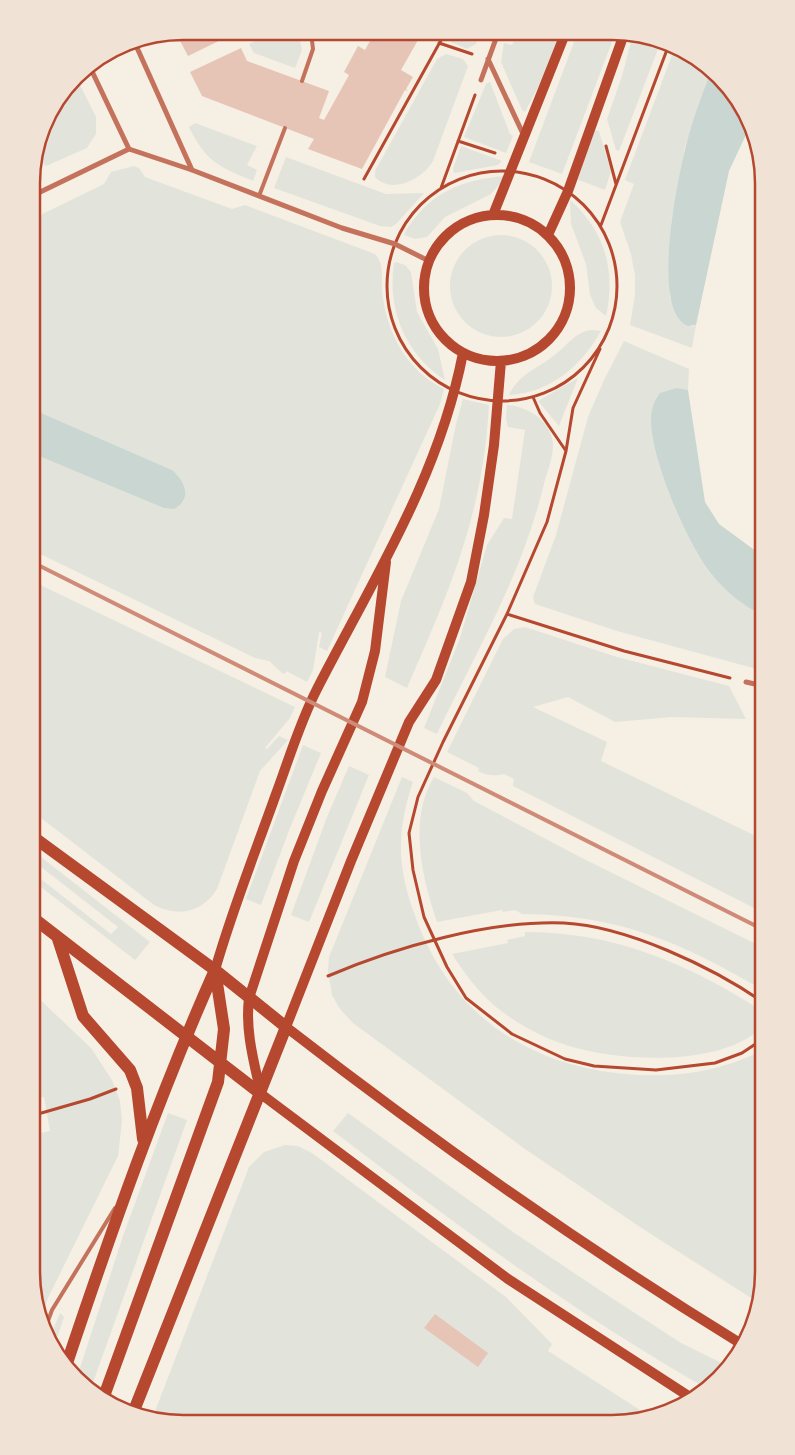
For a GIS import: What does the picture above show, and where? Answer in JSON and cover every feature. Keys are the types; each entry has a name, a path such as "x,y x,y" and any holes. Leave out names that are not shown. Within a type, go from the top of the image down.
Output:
{"main road":[{"path":"492,214 525,138 563,40"},
{"path":"548,235 568,191 622,41"},
{"path":"492,214 523,219 548,235 564,256 571,282 568,308 554,335 530,354 501,361 482,360 464,353 442,336 428,314 424,287 429,261 444,238 466,222 492,214"},
{"path":"69,1357 123,1195 185,1036 215,970 237,900 317,690 386,562 431,467 456,391 464,353"},
{"path":"136,1407 261,1094 351,861 409,722 436,680 471,582 484,515 501,361"},
{"path":"261,1094 249,1042 247,1014 249,998 294,861 322,791 362,702 375,651 386,562"},
{"path":"40,842 215,970 367,1090 580,1241 737,1341"},
{"path":"40,923 221,1065 508,1279 686,1395"},
{"path":"57,936 83,1016 130,1070 137,1088 143,1144"},
{"path":"106,1392 218,1082 224,1028 215,970"}],"street":[{"path":"481,80 495,40"},
{"path":"137,48 192,170"},
{"path":"488,59 525,138"},
{"path":"93,72 129,149"},
{"path":"40,192 129,149 192,170 342,228 395,244 429,261"},
{"path":"746,682 755,684"}],"lane":[{"path":"302,81 313,49 311,40"},
{"path":"259,196 285,128"},
{"path":"49,1319 52,1310 88,1249 123,1195"}],"path":[{"path":"364,178 441,40"},
{"path":"439,43 488,59"},
{"path":"666,51 601,225 613,260 618,298 610,329 573,408 566,451 547,522 507,614 443,742 418,797 409,833 413,870 424,917 447,967 466,998 512,1034 565,1059 594,1066 656,1070 715,1063 742,1053 755,1045"},
{"path":"441,188 481,80"},
{"path":"458,140 516,160"},
{"path":"511,171 486,172 463,178 441,188 422,204 406,222 395,244 388,272 388,301 394,324 403,345 418,364 435,379 456,391 479,399 498,400 532,397 558,389 582,372 600,349"},
{"path":"532,397 566,451"},
{"path":"507,614 624,651 746,682"},
{"path":"506,927 565,923 628,937 661,948 707,969 755,997"}],"shaded area":[{"path":"258,40 300,40 302,50 295,68 254,53 249,44"},
{"path":"451,40 477,40 476,44 467,49 451,42"},
{"path":"514,40 559,40 546,72 525,112 522,110 501,62 504,43 512,45"},
{"path":"575,40 613,40 562,174 529,162"},
{"path":"631,41 658,48 619,151 616,150 607,119 622,76"},
{"path":"446,54 463,59 468,66 433,161 422,174 414,179 398,185 389,185 382,182 375,177 375,171 437,59"},
{"path":"673,54 691,64 709,78 685,147 672,218 669,251 670,298 692,327 696,325 692,348 630,325 635,295 635,275 631,254 620,222 634,184 625,180"},
{"path":"709,78 731,104 746,135 729,171 696,325 688,326 676,314 670,293 668,266 674,203 685,148"},
{"path":"490,82 510,134 513,136 506,153 464,137 486,84"},
{"path":"80,84 96,117 96,134 87,148 46,166 42,162 59,111"},
{"path":"195,123 257,146 247,165 257,170 253,181 222,167 207,156 189,127"},
{"path":"595,130 599,131 611,171 605,190 576,179"},
{"path":"461,146 502,161 498,165 454,173 453,169"},
{"path":"286,157 386,194 424,193 396,224 391,227 380,226 274,188"},
{"path":"134,166 139,168 145,177 232,209 245,205 375,254 380,262 382,271 384,306 393,335 400,348 419,371 444,389 440,404 327,651 319,647 322,633 319,632 313,670 307,682 286,671 285,674 282,673 269,661 255,658 40,554 40,456 104,482 183,502 185,497 184,489 172,470 40,412 40,215 104,184 111,172"},
{"path":"507,176 491,194 445,217 427,237 415,239 404,235 409,226 429,203 449,190 459,185 482,179"},
{"path":"570,200 592,225 605,253 610,283 606,316 596,308 590,295 586,264 571,224"},
{"path":"501,235 520,239 537,250 548,267 552,286 548,305 537,322 520,333 501,337 482,333 465,322 454,305 450,286 454,267 465,250 482,239"},
{"path":"394,263 405,265 411,272 417,312 438,349 445,380 419,357 409,344 402,329 393,297"},
{"path":"593,330 601,331 585,355 564,375 538,389 509,395 518,382 528,373 546,362 576,336"},
{"path":"624,341 689,369 688,390 677,388 654,404 652,420 655,441 661,466 680,518 702,562 730,593 755,611 755,669 617,631 535,604 533,597 556,535 588,417"},
{"path":"578,378 559,426 538,401"},
{"path":"677,388 688,390 705,502 719,524 755,550 755,611 736,599 713,576 703,563 681,521 661,471 651,426 652,410 660,393"},
{"path":"463,399 489,405 486,445 480,482 462,551 407,688 385,677 401,601 439,509 456,424"},
{"path":"507,405 530,412 543,421 548,428 553,443 551,459 524,550 483,642 437,734 424,728 460,638 487,545 504,518 512,519 525,430 508,427 506,419"},
{"path":"40,412 172,470 177,474 185,490 184,500 174,509 164,508 40,456"},
{"path":"40,585 295,707 290,718 265,748 267,749 279,736 288,740 260,771 217,889 205,903 197,908 181,912 163,909 154,905 40,817"},
{"path":"525,627 617,657 729,686 746,719 672,717 615,722 568,697 533,707 607,742 601,761 755,836 755,908 513,786 514,779 504,774 491,775 481,773 478,771 479,768 447,752 503,639 514,629"},
{"path":"303,745 321,753 261,905 246,899"},
{"path":"349,766 369,775 309,922 291,915 327,817"},
{"path":"402,777 413,782 403,819 401,836 403,869 411,903 433,956 453,986 476,1012 503,1033 533,1050 566,1063 601,1071 639,1075 672,1075 703,1071 733,1063 755,1054 755,1281 752,1299 643,1229 525,1149 353,1023 340,1009 332,995 328,971 329,957"},
{"path":"434,777 467,793 474,801 582,858 755,944 755,985 676,945 648,934 589,920 522,914 515,910 503,912 502,910 437,922 431,905 420,849 421,811 426,793"},
{"path":"40,856 150,942 135,960 40,886 40,878 111,934 118,927 40,866"},
{"path":"525,932 558,933 619,944 649,953 705,978 755,1006 755,1032 744,1040 722,1049 697,1055 670,1058 642,1058 616,1055 591,1051 554,1041 525,1027 493,1005 471,981 452,954 508,943 507,940 525,936"},
{"path":"40,1000 91,1048 112,1080 120,1101 122,1121 118,1156 45,1308 40,1272 40,1133 50,1131 44,1097 40,1098"},
{"path":"168,1113 187,1120 93,1383 79,1370 123,1236"},
{"path":"348,1113 513,1232 598,1289 681,1343 722,1363 700,1384 659,1360 610,1330 516,1266 424,1200 333,1131"},
{"path":"285,1145 298,1146 312,1153 506,1297 552,1344 548,1351 642,1411 612,1415 183,1415 155,1412 249,1167 264,1152"},
{"path":"60,1313 64,1317 57,1338 53,1330"}],"building":[{"path":"180,40 221,40 188,56"},
{"path":"371,40 418,40 401,70 413,77 406,89 408,91 405,90 362,169 308,149 314,139 202,96 190,72 241,48 247,61 329,91 319,118 324,120 349,75 344,72 358,46 365,50"},
{"path":"435,1314 488,1353 478,1367 424,1328"}],"railway":[{"path":"40,566 755,925"}]}
